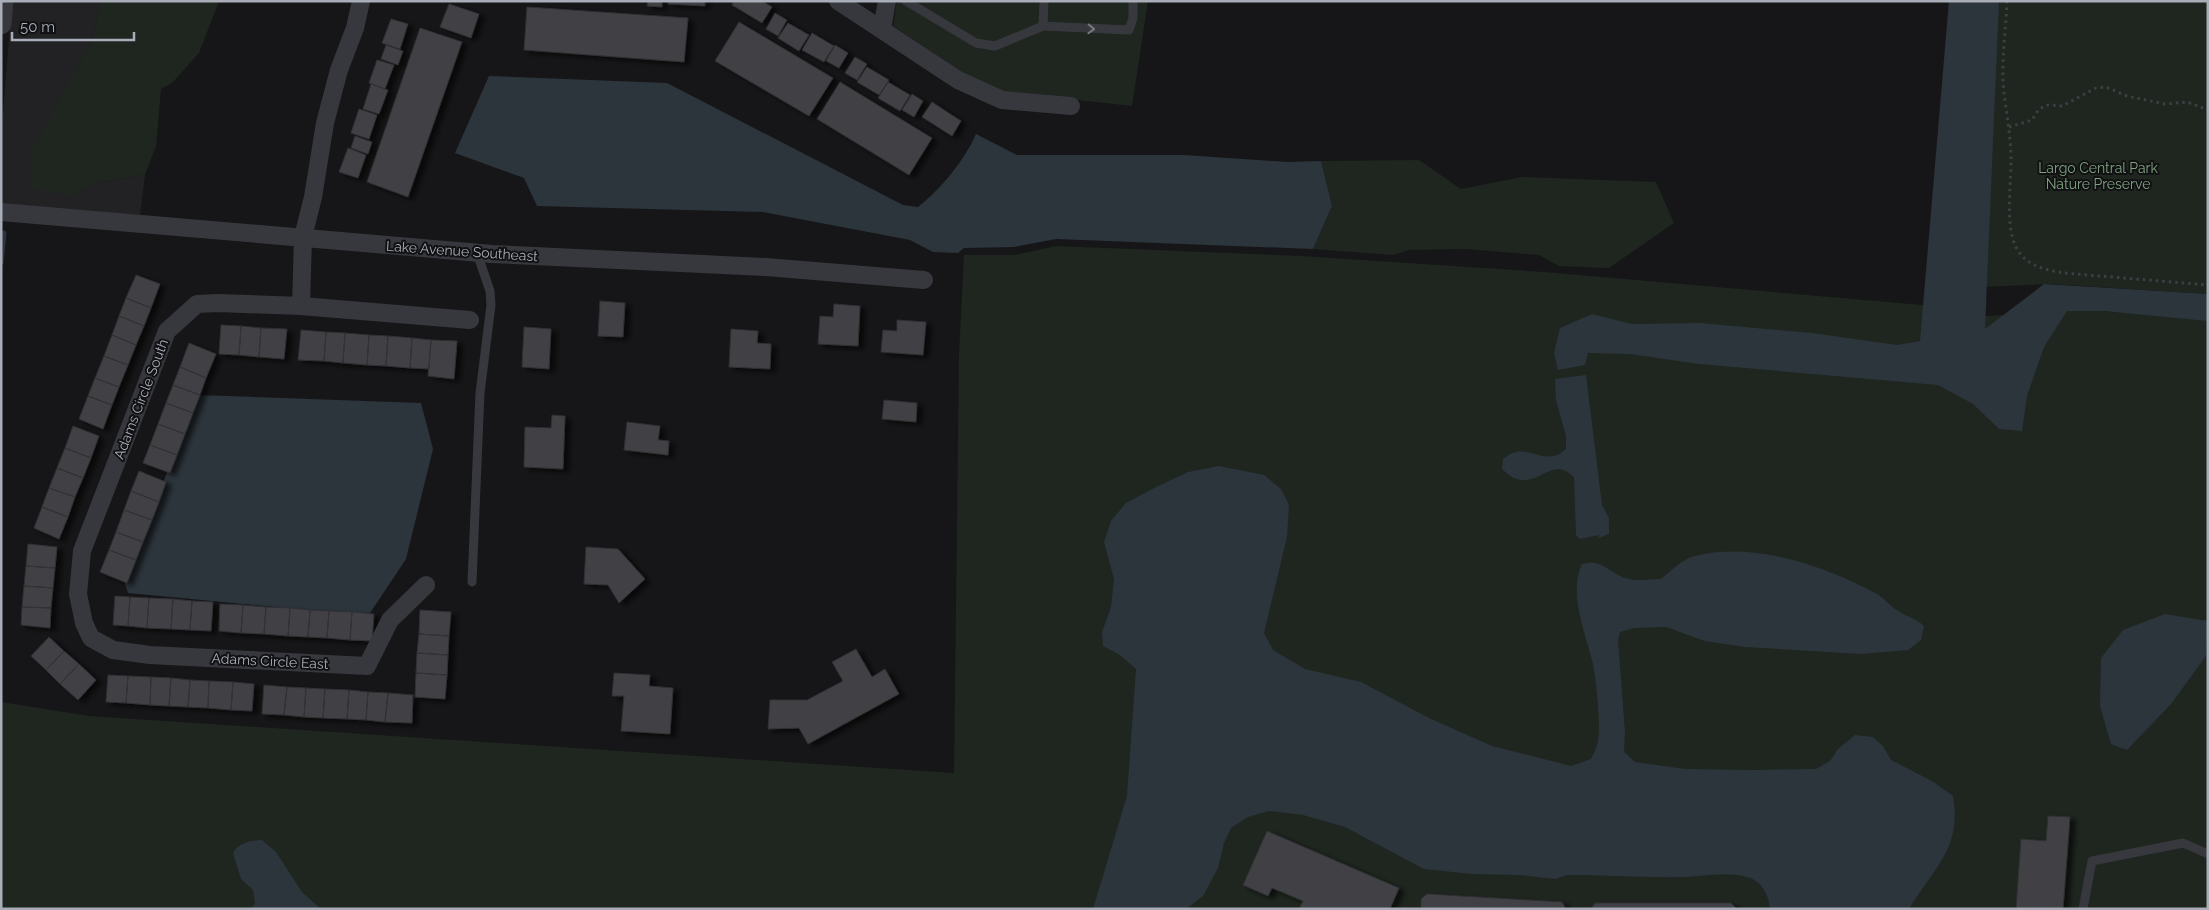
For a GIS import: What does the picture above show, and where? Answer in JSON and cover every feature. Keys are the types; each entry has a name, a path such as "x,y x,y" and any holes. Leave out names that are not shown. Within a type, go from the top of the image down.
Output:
{"street":[{"path":"1,24 3,1"},
{"path":"301,306 302,237 313,197 325,123 362,1"},
{"path":"838,1 958,80 1002,100 1072,106"},
{"path":"882,29 887,1"},
{"name":"Lake Avenue Southeast","path":"1,212 477,253 766,267 924,280"},
{"name":"Adams Circle South","path":"84,623 78,594 82,552 167,331 197,304 301,306 470,320"},
{"name":"Adams Circle East","path":"84,623 91,638 113,650 150,655 367,666 390,620 426,585"}],"lane":[{"path":"906,1 919,5 976,43 995,46 1043,26 1128,30 1134,18 1133,1"},
{"path":"1043,26 1044,1"},
{"path":"472,582 480,393 491,305 490,291 477,253"},
{"path":"2084,909 2092,861 2183,843 2208,854"}],"path":[{"path":"2008,1 2003,78 2011,158 2012,236 2016,249 2026,259 2043,269 2064,273 2208,285"},
{"path":"2008,127 2032,120 2039,109 2048,105 2062,106 2096,88 2106,86 2127,96 2165,104 2187,102 2208,110"}],"shaded area":[{"path":"12,1 100,1 93,39 78,69 70,196 94,183 145,175 140,215 1,204 1,136"},
{"path":"1949,1 1999,1 1985,329 2044,284 2208,294 2208,321 2103,311 2067,311 2044,347 2027,396 2022,431 1999,429 1973,404 1938,385 1699,364 1630,354 1588,353 1585,365 1558,370 1554,353 1560,328 1592,314 1632,324 1700,323 1812,333 1897,345 1920,341"},
{"path":"489,76 667,83 903,205 918,207 935,192 951,174 976,134 1017,155 1184,155 1288,162 1321,161 1332,206 1313,249 1056,239 1014,247 964,248 958,253 933,252 910,240 763,212 537,206 524,178 455,153"},
{"path":"1586,375 1602,505 1609,518 1609,534 1599,538 1599,535 1580,539 1576,535 1574,477 1565,471 1556,469 1532,479 1523,480 1513,477 1502,469 1503,459 1513,453 1527,452 1552,456 1566,449 1566,436 1556,400 1555,379"},
{"path":"198,395 421,403 433,449 406,559 368,616 128,593 124,580"},
{"path":"1219,466 1264,475 1281,489 1289,505 1287,537 1264,633 1273,650 1305,669 1361,682 1429,718 1492,746 1571,766 1591,759 1596,749 1599,728 1593,664 1577,601 1578,575 1582,564 1595,563 1629,579 1661,579 1681,562 1695,556 1718,552 1765,554 1813,566 1877,594 1898,611 1924,626 1921,640 1908,650 1861,654 1745,647 1705,641 1666,627 1634,628 1620,632 1618,640 1625,732 1624,752 1635,762 1685,769 1816,769 1830,761 1838,749 1855,735 1873,737 1883,746 1891,760 1932,781 1953,796 1955,814 1953,830 1950,844 1944,857 1909,909 1770,909 1768,899 1761,885 1752,879 1739,875 1668,877 1567,875 1555,879 1424,869 1345,827 1303,815 1269,811 1248,817 1231,828 1224,843 1218,868 1203,896 1186,909 1093,909 1127,796 1136,669 1120,655 1103,646 1102,632 1111,607 1114,579 1104,542 1111,521 1126,503 1188,472"},
{"path":"2165,614 2208,621 2206,656 2171,704 2127,750 2111,744 2100,706 2101,658 2123,630"},
{"path":"262,840 276,852 302,892 321,909 251,909 255,903 253,890 241,879 233,853 242,844"}],"green space":[{"path":"100,1 219,1 199,53 172,83 161,89 156,146 145,175 94,183 70,196 30,188 31,151 93,39"},
{"path":"897,1 1148,1 1132,106 1004,92 963,73 893,26"},
{"name":"Largo Central Park Nature Preserve","path":"1996,1 2208,1 2208,294 2052,284 1982,287"},
{"path":"1419,160 1461,189 1522,177 1656,182 1674,223 1609,268 1559,266 1539,255 1466,249 1409,250 1394,255 1313,249 1332,206 1321,161"},
{"path":"1056,246 1301,256 1544,272 1934,306 1986,316 2083,310 2208,318 2208,909 1,909 1,702 89,716 954,773 959,354 964,255 1015,255"}],"building":[{"path":"648,1 662,1 662,7 647,6"},
{"path":"669,1 705,1 705,6 668,4"},
{"path":"734,1 762,1 772,7 762,23 732,5"},
{"path":"449,4 479,14 471,38 440,27"},
{"path":"527,7 688,18 684,62 524,50"},
{"path":"775,13 787,20 778,36 766,29"},
{"path":"391,19 408,24 400,49 382,43"},
{"path":"739,22 833,78 809,116 715,61"},
{"path":"788,23 809,35 799,51 778,38"},
{"path":"420,28 462,42 408,197 367,182"},
{"path":"812,33 834,46 824,62 802,50"},
{"path":"386,45 403,51 398,65 381,59"},
{"path":"835,45 848,53 839,68 826,61"},
{"path":"855,57 867,64 857,80 845,73"},
{"path":"377,60 394,65 385,89 369,83"},
{"path":"867,67 889,80 879,95 857,82"},
{"path":"840,82 932,138 909,175 817,119"},
{"path":"888,82 910,95 900,111 878,98"},
{"path":"371,84 388,90 379,114 363,109"},
{"path":"912,94 923,101 914,117 902,110"},
{"path":"932,102 961,121 952,136 922,117"},
{"path":"359,109 377,115 369,139 351,133"},
{"path":"355,136 372,142 368,154 351,148"},
{"path":"348,148 366,155 358,178 339,172"},
{"path":"136,275 160,284 151,308 126,298"},
{"path":"126,298 151,308 144,326 119,316"},
{"path":"600,301 625,303 623,337 598,336"},
{"path":"834,304 860,306 858,346 818,344 820,316 833,317"},
{"path":"119,316 144,326 136,345 112,335"},
{"path":"897,320 926,322 923,355 881,352 883,330 897,331"},
{"path":"221,325 241,326 239,355 219,354"},
{"path":"241,326 261,328 259,357 239,355"},
{"path":"524,327 551,329 549,369 522,367"},
{"path":"261,328 287,329 284,359 259,357"},
{"path":"731,329 758,331 757,343 771,344 770,369 729,367"},
{"path":"301,330 326,332 324,361 298,360"},
{"path":"326,332 345,333 343,363 324,361"},
{"path":"345,333 369,335 367,365 343,363"},
{"path":"112,335 136,345 128,365 104,356"},
{"path":"369,335 388,336 386,366 367,365"},
{"path":"388,336 412,338 410,368 386,366"},
{"path":"412,338 431,340 429,369 410,368"},
{"path":"431,340 457,341 454,379 428,376"},
{"path":"189,343 216,354 206,378 180,367"},
{"path":"104,356 128,365 119,387 95,378"},
{"path":"180,367 206,378 200,395 173,385"},
{"path":"95,378 119,387 112,405 88,396"},
{"path":"173,385 200,395 193,413 166,403"},
{"path":"88,396 112,405 103,429 79,419"},
{"path":"884,400 917,403 916,422 882,419"},
{"path":"166,403 193,413 185,434 158,424"},
{"path":"552,415 565,416 563,469 524,467 525,427 551,428"},
{"path":"627,422 660,426 658,440 669,441 668,455 624,450"},
{"path":"158,424 185,434 177,455 150,445"},
{"path":"73,426 99,436 91,458 65,448"},
{"path":"150,445 177,455 170,473 143,463"},
{"path":"65,448 91,458 83,478 57,468"},
{"path":"57,468 83,478 75,497 49,488"},
{"path":"139,471 166,482 159,502 131,491"},
{"path":"49,488 75,497 68,517 42,507"},
{"path":"131,491 159,502 152,520 124,510"},
{"path":"42,507 68,517 59,539 34,528"},
{"path":"124,510 152,520 143,542 116,532"},
{"path":"116,532 143,542 136,560 109,550"},
{"path":"28,544 57,547 55,568 26,566"},
{"path":"586,547 618,549 645,579 619,603 608,585 584,584"},
{"path":"109,550 136,560 127,583 100,572"},
{"path":"26,566 55,568 53,588 24,586"},
{"path":"24,586 53,588 51,608 22,607"},
{"path":"115,596 130,597 128,626 113,625"},
{"path":"130,597 149,598 147,628 128,626"},
{"path":"149,598 173,599 171,629 147,628"},
{"path":"173,599 192,601 190,630 171,629"},
{"path":"192,601 213,602 211,631 190,630"},
{"path":"220,604 243,605 241,633 219,631"},
{"path":"243,605 266,607 264,634 241,633"},
{"path":"22,607 51,608 50,628 21,625"},
{"path":"266,607 290,608 288,636 264,634"},
{"path":"290,608 310,610 308,637 288,636"},
{"path":"310,610 329,611 327,638 308,637"},
{"path":"420,610 451,612 449,636 419,634"},
{"path":"329,611 352,612 350,640 327,638"},
{"path":"352,612 374,614 372,641 350,640"},
{"path":"419,634 449,636 448,655 417,653"},
{"path":"49,637 64,651 46,670 31,656"},
{"path":"856,649 872,677 885,669 899,694 808,744 799,728 768,729 770,700 807,700 843,681 832,662"},
{"path":"64,651 79,664 60,684 46,670"},
{"path":"417,653 448,655 447,675 416,673"},
{"path":"79,664 96,680 78,700 60,684"},
{"path":"416,673 447,675 445,699 415,697"},
{"path":"614,673 650,675 649,686 673,688 670,734 621,731 624,696 612,696"},
{"path":"108,675 128,676 126,703 106,702"},
{"path":"128,676 151,677 150,705 126,703"},
{"path":"151,677 171,678 169,706 150,705"},
{"path":"171,678 190,680 188,707 169,706"},
{"path":"190,680 209,681 208,708 188,707"},
{"path":"209,681 233,682 231,710 208,708"},
{"path":"233,682 254,684 252,711 231,710"},
{"path":"264,685 287,687 284,715 262,714"},
{"path":"287,687 306,688 304,717 284,715"},
{"path":"306,688 325,689 323,718 304,717"},
{"path":"325,689 349,690 347,719 323,718"},
{"path":"349,690 368,692 366,720 347,719"},
{"path":"368,692 388,693 385,722 366,720"},
{"path":"388,693 413,695 412,723 385,722"},
{"path":"2048,816 2070,817 2063,909 2016,909 2021,839 2046,841"},
{"path":"1267,831 1399,888 1390,909 1299,909 1303,901 1272,888 1268,896 1243,885"},
{"path":"1427,894 1562,902 1566,909 1421,909 1421,899"},
{"path":"1595,903 1731,903 1737,909 1591,909"}],"waterway":[{"path":"1,263 4,233"}]}
